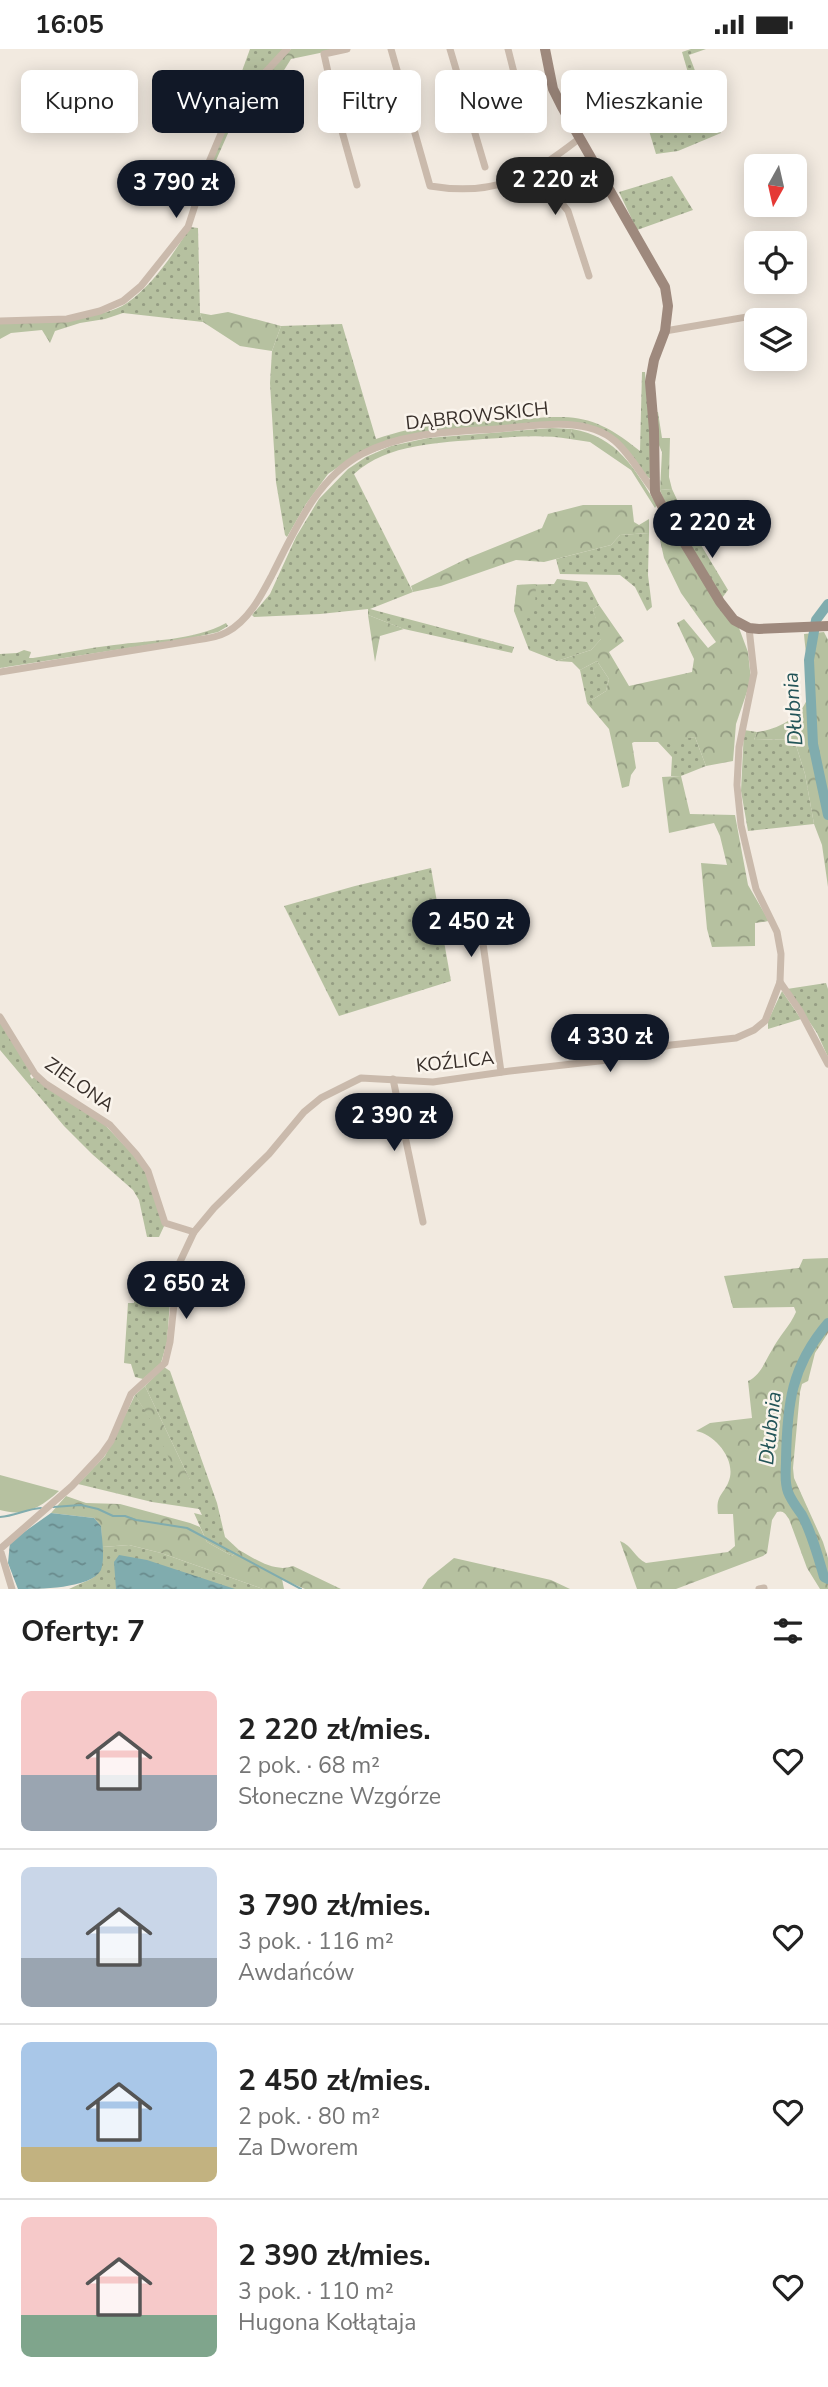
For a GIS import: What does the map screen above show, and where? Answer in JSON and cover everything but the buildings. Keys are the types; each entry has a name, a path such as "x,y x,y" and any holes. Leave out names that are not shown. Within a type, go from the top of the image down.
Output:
{"street":[{"path":"0,321 66,319 100,311 123,302 141,286 188,227 209,162 233,104 287,49"},
{"path":"347,49 324,54 338,117 358,185"},
{"path":"391,49 430,186 471,189 499,186 520,179 549,162 580,138"},
{"path":"450,49 485,167"},
{"path":"508,49 513,70"},
{"path":"545,49 553,89 665,287 668,306 665,331 650,374 655,492"},
{"path":"520,179 520,185 534,194 560,201 568,211 589,276"},
{"path":"665,331 744,317"},
{"name":"DĄBROWSKICH","path":"0,672 196,641 228,632 259,601 305,510 333,474 361,454 388,443 426,435 547,425 582,427 614,440 631,458 655,492 720,601 734,619 749,628"},
{"path":"749,628 826,626"},
{"name":"KOŹLICA","path":"0,1549 72,1486 102,1455 111,1441 131,1394 165,1363 170,1342 177,1266 194,1232 214,1208 269,1154 304,1112 321,1098 361,1078 433,1082 608,1060 671,1045 736,1038 754,1030 765,1021 779,982 781,954 777,932 756,889 741,825 737,785 739,747 754,673 749,628"},
{"path":"479,915 500,1072"},
{"path":"779,982 805,1020 828,1064"},
{"name":"ZIELONA","path":"0,1017 35,1074 110,1125 136,1154 148,1171 165,1223 194,1232"},
{"path":"393,1079 423,1222"},
{"path":"0,1549 12,1589"}],"green space":[{"path":"250,49 285,49 264,70 242,70"},
{"path":"291,49 339,49 291,59 284,70 269,70"},
{"path":"706,49 689,55 695,70 687,70 682,52"},
{"path":"223,133 228,133 214,165 211,163"},
{"path":"650,133 721,133 678,151 656,154"},
{"path":"672,176 693,210 637,230 619,192"},
{"path":"190,227 198,228 200,313 203,322 123,313 80,323 80,318 117,309 137,296 162,268"},
{"path":"228,312 281,326 272,351 240,346 203,322 200,313 211,315"},
{"path":"80,318 80,323 55,331 50,343 42,330 11,333 0,339 0,322"},
{"path":"342,324 376,439 423,427 500,421 503,417 511,420 565,417 593,422 623,438 640,451 642,372 645,372 652,459 651,479 620,443 594,427 582,424 424,433 344,463 328,474 287,537 276,482 270,383 272,351 281,326"},
{"path":"656,412 662,438 670,438 669,477 672,489 660,490 662,452 658,443"},
{"path":"552,428 572,429 570,439 516,437 415,446 382,456 354,474 413,592 370,609 514,647 512,653 404,629 368,615 368,609 320,614 252,615 270,594 296,537 319,499 348,469 366,457 391,446 428,438"},
{"path":"572,429 601,439 623,456 657,505 655,508 631,470 590,442 570,439"},
{"path":"672,489 689,525 728,590 722,598 660,490"},
{"path":"583,505 632,505 634,522 639,525 649,519 649,533 620,535 611,545 544,562 516,560 441,586 413,592 411,586 468,558 542,528 548,514"},
{"path":"661,512 739,628 748,652 751,680 736,724 733,761 706,766 695,737 669,742 634,742 636,768 631,775 629,786 622,788 609,729 587,703 606,691 609,679 597,661 580,670 572,662 557,661 591,650 601,639 593,609 599,605 624,641 609,652 629,686 692,672 694,659 677,623 684,619 708,648 716,642 681,593 664,558 655,517"},
{"path":"649,533 648,575 652,607 647,611 635,587 620,575 560,574 556,559 611,545 620,535"},
{"path":"557,579 587,582 599,605 593,609 602,638 591,650 557,661 529,650 514,611 517,585 554,584"},
{"path":"536,584 535,607 524,616 514,611 517,585"},
{"path":"368,615 404,629 380,636 375,662"},
{"path":"226,623 228,626 218,632 192,638 0,668 0,654 24,650 31,652 29,658 33,658 104,646 172,639 200,633"},
{"path":"824,632 828,640 828,887 822,845 814,824 805,774 795,742 791,739 754,740 757,732 788,721 801,710 809,689 804,634"},
{"path":"597,661 609,679 606,691 587,703 580,670"},
{"path":"744,730 757,732 754,740 792,739 795,742 805,774 814,824 748,831 741,791"},
{"path":"695,737 706,766 681,776 671,776 672,757 658,742"},
{"path":"681,776 690,814 735,815 748,885 769,921 755,923 755,946 712,947 707,929 701,863 727,865 714,823 669,833 662,777"},
{"path":"431,868 451,981 339,1016 284,906"},
{"path":"826,983 828,1057 817,1033 787,989"},
{"path":"782,991 801,1019 768,1029 768,1021"},
{"path":"0,1020 32,1079 35,1076 104,1124 143,1165 165,1224 159,1237 147,1237 139,1200 133,1190 64,1126 0,1050"},
{"path":"620,1020 650,1020 660,1044 625,1050"},
{"path":"828,1258 828,1333 815,1353 808,1381 802,1384 793,1468 794,1478 828,1558 828,1589 820,1589 807,1568 789,1519 781,1511 777,1512 772,1520 767,1553 763,1556 676,1589 637,1589 620,1541 628,1545 646,1563 728,1552 735,1546 733,1514 718,1514 717,1507 730,1477 729,1462 716,1442 696,1431 710,1423 752,1418 748,1381 759,1371 796,1312 794,1307 733,1308 724,1276 799,1268 803,1259"},
{"path":"172,1273 167,1342 161,1363 143,1379 135,1377 131,1364 124,1363 128,1303 134,1303 139,1276"},
{"path":"164,1367 170,1371 217,1503 225,1537 239,1550 232,1556 207,1542 194,1513 202,1515 199,1509 152,1502 78,1484 105,1456 135,1395 190,1480 145,1386"},
{"path":"145,1386 190,1480 193,1495 188,1497 151,1421 135,1395"},
{"path":"0,1475 59,1491 25,1512 0,1510"},
{"path":"66,1496 86,1503 120,1504 190,1523 200,1527 207,1542 232,1556 239,1550 272,1566 293,1566 341,1589 305,1589 282,1579 284,1589 263,1589 161,1553 129,1545 102,1547 101,1526 94,1518 51,1513"},
{"path":"129,1545 161,1553 263,1589 69,1589 96,1575 101,1566 102,1547"},
{"path":"454,1558 551,1580 570,1589 422,1589 428,1579"}],"water":[{"path":"51,1513 94,1518 101,1526 101,1570 87,1581 76,1584 18,1589 8,1563 10,1542"},
{"path":"119,1555 147,1560 235,1589 116,1589 114,1562"}],"waterway":[{"name":"Dłubnia","path":"828,604 816,620 809,660 813,744 828,815"},
{"name":"Dłubnia","path":"828,1323 806,1355 794,1387 788,1421 786,1476 788,1492 806,1522 824,1577 828,1579"},
{"path":"53,1507 81,1505 113,1516 187,1528 301,1589"},
{"path":"0,1517 41,1508"}]}
